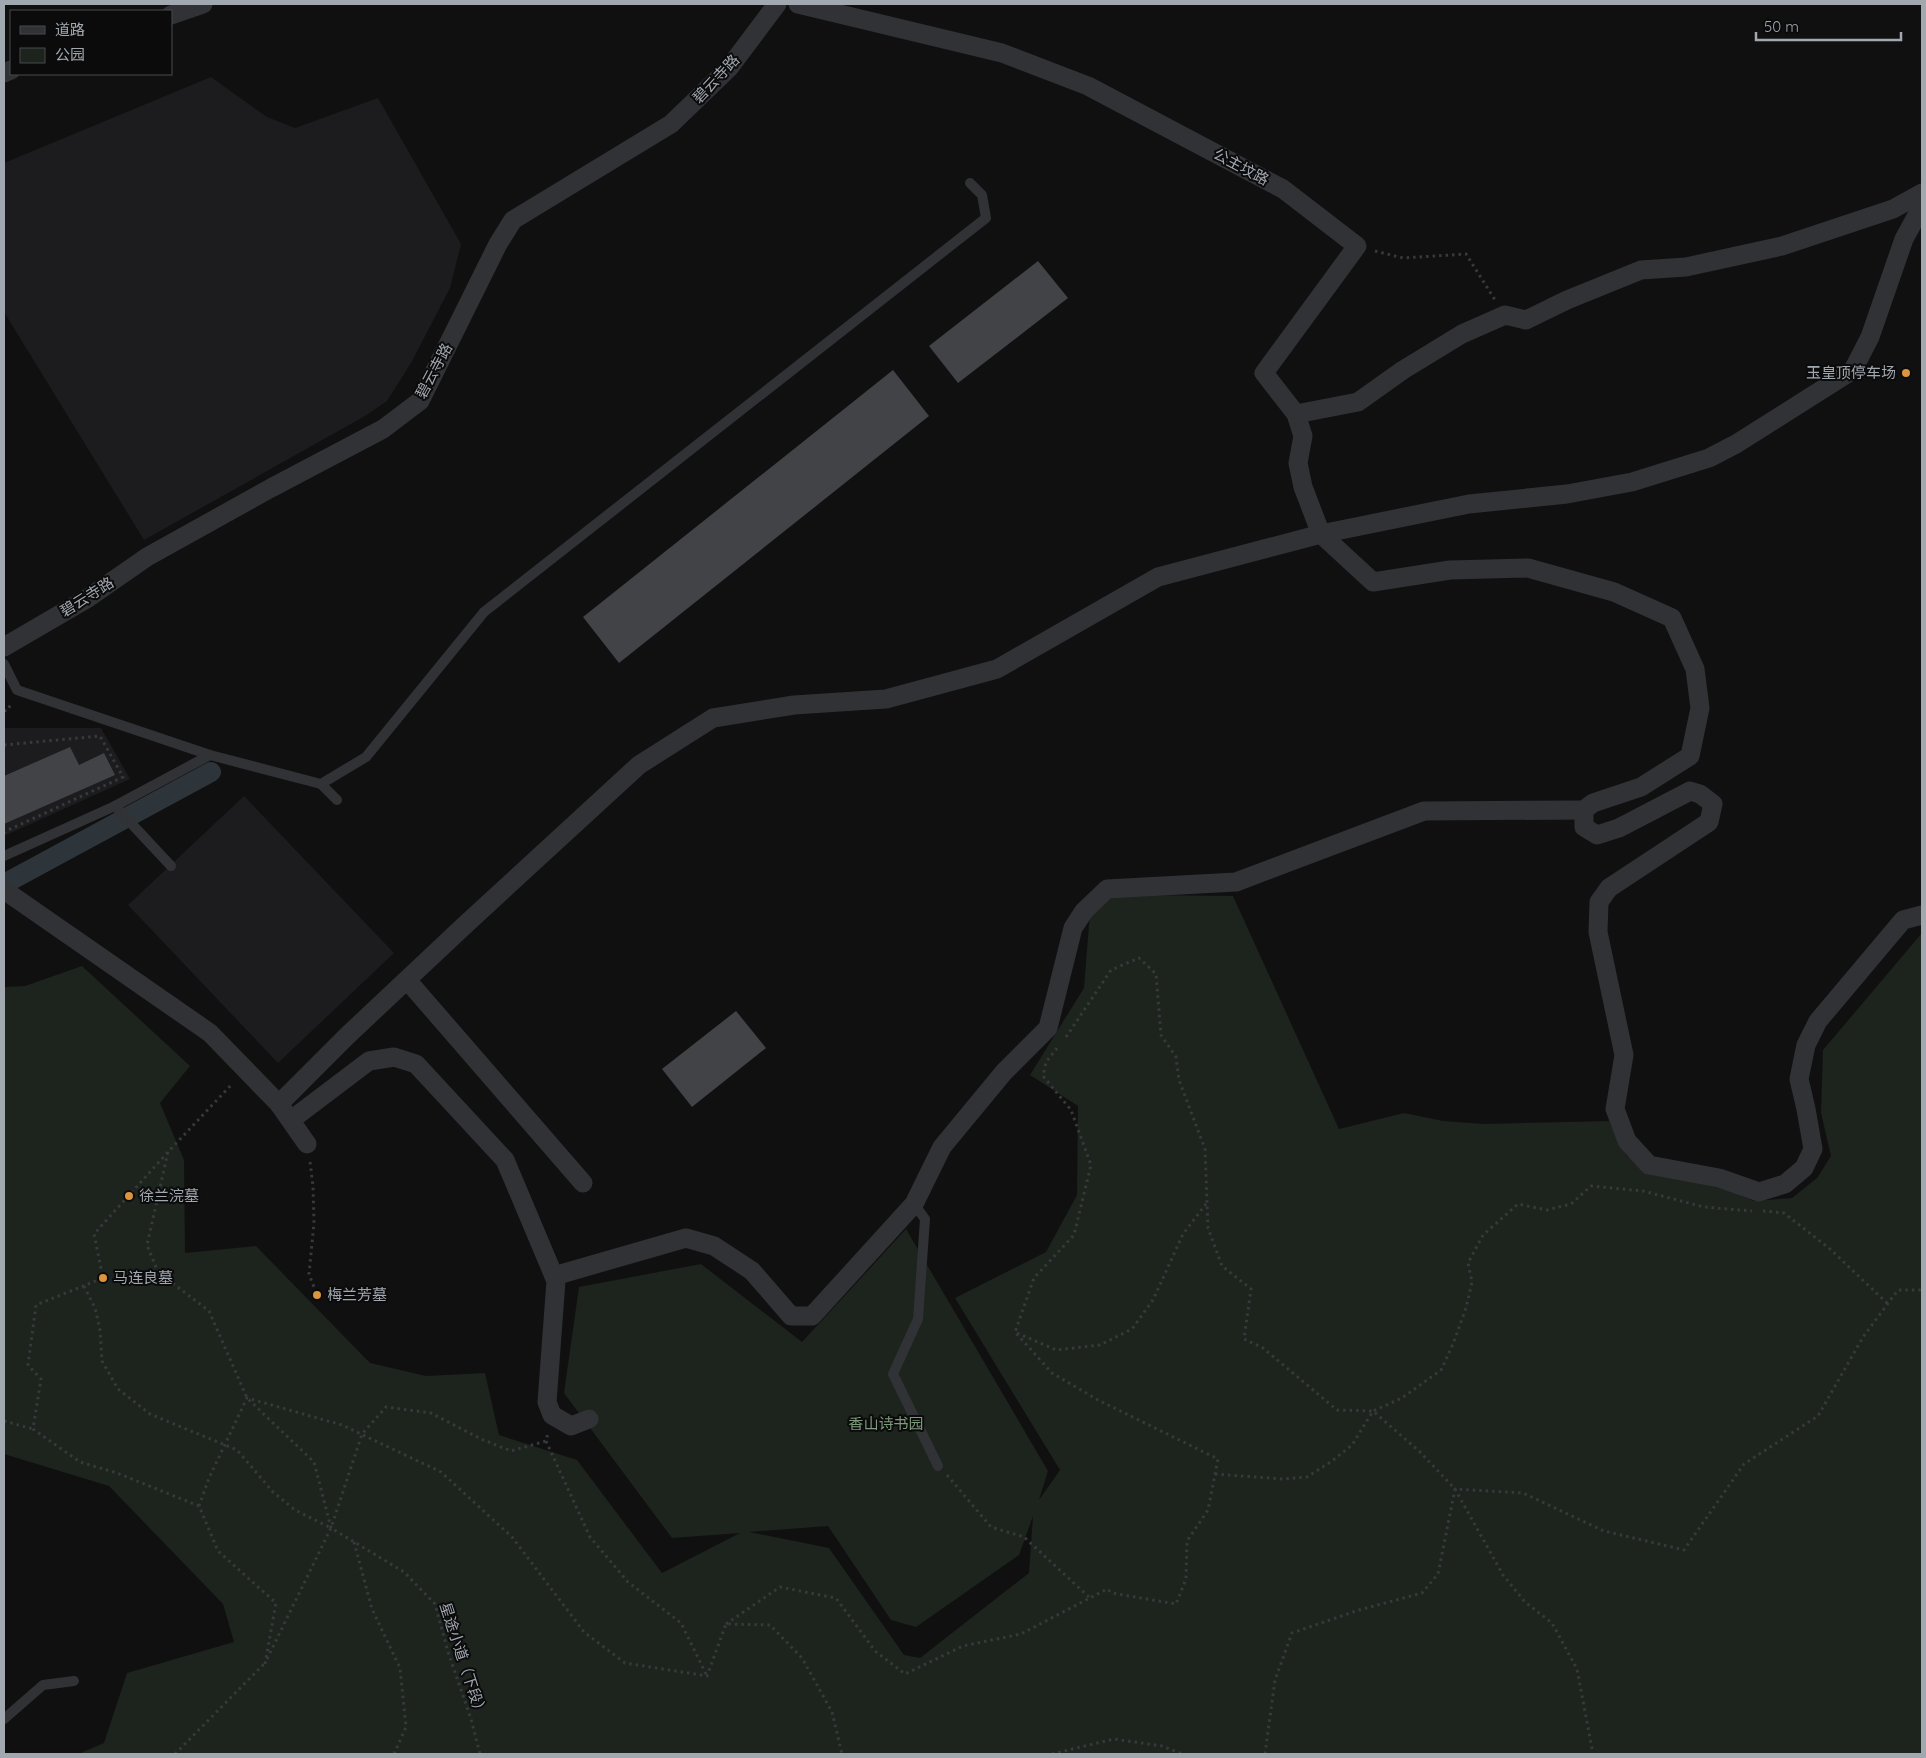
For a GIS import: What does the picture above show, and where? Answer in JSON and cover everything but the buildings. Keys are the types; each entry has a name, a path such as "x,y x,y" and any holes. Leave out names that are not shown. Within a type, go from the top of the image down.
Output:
{"street":[{"path":"172,15 203,4"},
{"name":"碧云寺路","path":"4,647 88,598 147,557 271,488 383,429 420,402 498,244 513,220 671,124 730,68 777,4"},
{"name":"公主坟路","path":"798,4 1002,53 1088,86 1283,190 1357,246"},
{"path":"1296,414 1358,402 1403,370 1462,334 1505,315 1526,320 1567,300 1642,270 1686,267 1782,246 1893,209 1922,193"},
{"path":"279,1104 407,980 639,765 713,718 794,705 886,700 997,670 1158,577 1321,534 1468,504 1567,494 1632,482 1709,458 1736,444 1853,370 1870,337 1904,239 1922,206"},
{"path":"554,1276 686,1238 714,1246 752,1271 791,1316 812,1316 914,1204 942,1147 1004,1072 1048,1028 1073,928 1084,911 1107,889 1236,882 1424,811 1584,810 1593,802 1641,788 1690,756 1700,708 1695,669 1672,618 1614,592 1528,568 1450,570 1373,582 1321,534 1303,487 1298,464 1303,436 1296,414 1264,373 1357,246"},
{"path":"1584,810 1584,827 1598,835 1619,828 1690,791 1700,794 1713,804 1709,822 1609,888 1599,902 1598,932 1624,1055 1614,1109 1627,1141 1649,1165 1719,1178 1759,1192 1785,1184 1804,1168 1813,1149 1806,1109 1798,1079 1806,1045 1818,1021 1903,920 1922,915"},
{"path":"9,893 210,1032 279,1104 307,1144"},
{"path":"407,980 583,1183"},
{"path":"291,1120 369,1061 394,1057 416,1064 505,1160 556,1281 547,1402 552,1415 571,1426 589,1419"}],"lane":[{"path":"321,784 366,757 484,612 986,218 982,195 970,183"},
{"path":"4,664 17,690 210,755 321,784 337,800"},
{"path":"4,856 115,806 210,755"},
{"path":"115,806 171,866"},
{"path":"914,1204 925,1219 918,1319 893,1374 938,1466"},
{"path":"4,1719 43,1685 74,1682"}],"path":[{"path":"1357,246 1403,258 1466,254 1505,315"},
{"path":"4,745 100,736 123,777 4,832"},
{"path":"1015,1332 1034,1278 1074,1235 1091,1165 1071,1110 1043,1076 1046,1062 1068,1035 1111,970 1138,958 1156,974 1161,1035 1176,1057 1179,1080 1205,1149 1208,1228 1222,1266 1251,1289 1244,1338 1263,1348 1337,1410 1373,1411 1402,1398 1441,1370 1466,1308 1472,1282 1468,1263 1483,1235 1518,1204 1547,1210 1570,1204 1591,1186 1643,1191 1704,1208 1784,1213 1830,1249 1888,1304"},
{"path":"33,1429 41,1378 28,1365 36,1305 104,1278 94,1234 246,1070"},
{"path":"307,1144 313,1186 314,1223 309,1274 317,1295"},
{"path":"168,1152 147,1245 158,1272 209,1311 247,1398 314,1462 332,1528"},
{"path":"1015,1332 1056,1350 1100,1345 1132,1329 1153,1300 1183,1234 1206,1204"},
{"name":"星途小道（下段）","path":"84,1286 96,1308 102,1361 118,1389 150,1414 237,1450 272,1492 295,1510 332,1528 404,1572 435,1604 480,1754"},
{"path":"1455,1489 1523,1493 1604,1531 1684,1550 1744,1464 1818,1416 1863,1337 1898,1290 1922,1290"},
{"path":"708,1676 726,1624 780,1587 836,1598 874,1650 905,1674 963,1646 1021,1634 1107,1589 1112,1593 1176,1604 1186,1579 1187,1541 1208,1510 1218,1458 1098,1400 1052,1373 1015,1332"},
{"path":"247,1398 342,1425 441,1472 512,1537 584,1632 625,1663 708,1676"},
{"path":"247,1398 209,1478 199,1506 218,1550 276,1603 265,1664"},
{"path":"175,1754 265,1664 332,1528 362,1434 386,1407 431,1413 481,1439 511,1451 546,1440"},
{"path":"1215,1474 1282,1479 1307,1477 1352,1445 1373,1411"},
{"path":"1373,1411 1420,1452 1455,1489 1502,1575 1525,1602 1552,1623 1577,1669 1593,1754"},
{"path":"552,1415 546,1440 590,1537 628,1582 681,1623 708,1676"},
{"path":"4,1421 33,1429 80,1462 117,1473 199,1506"},
{"path":"938,1466 956,1484 991,1527 1024,1537 1090,1598"},
{"path":"1265,1754 1275,1680 1292,1632 1358,1610 1422,1593 1438,1574 1455,1489"},
{"path":"354,1542 372,1609 400,1668 406,1727 394,1754"},
{"path":"726,1624 770,1625 802,1658 832,1712 842,1754"},
{"path":"1052,1754 1114,1739 1162,1746 1182,1754"}],"shaded area":[{"path":"211,77 267,117 295,128 378,98 461,244 450,288 411,363 387,401 365,416 144,540 4,312 4,163"},
{"path":"4,728 101,728 130,779 4,836"},
{"path":"244,796 394,953 278,1063 128,905"}],"green space":[{"name":"香山诗书园","path":"1111,896 1233,896 1339,1129 1404,1113 1443,1121 1484,1124 1609,1121 1626,1155 1649,1172 1673,1174 1732,1192 1754,1201 1792,1198 1817,1178 1831,1156 1821,1113 1823,1050 1922,933 1922,1754 78,1754 104,1743 127,1673 234,1642 223,1604 109,1486 4,1454 4,987 25,986 82,966 190,1066 160,1103 184,1160 185,1253 256,1246 370,1363 426,1376 485,1373 499,1435 577,1460 662,1573 740,1533 672,1538 564,1393 579,1287 701,1264 802,1342 906,1229 1048,1471 1039,1500 1060,1470 955,1298 1046,1252 1077,1195 1078,1106 1030,1075 1084,988 1090,912","holes":["1033,1516 1029,1573 920,1658 904,1655 829,1548 749,1532 828,1526 891,1620 916,1627 1019,1555"]}],"waterway":[{"path":"4,884 211,772"}],"place":[{"name":"玉皇顶停车场","path":"1906,373"},
{"name":"徐兰浣墓","path":"129,1196"},
{"name":"马连良墓","path":"103,1278"},
{"name":"梅兰芳墓","path":"317,1295"}]}
